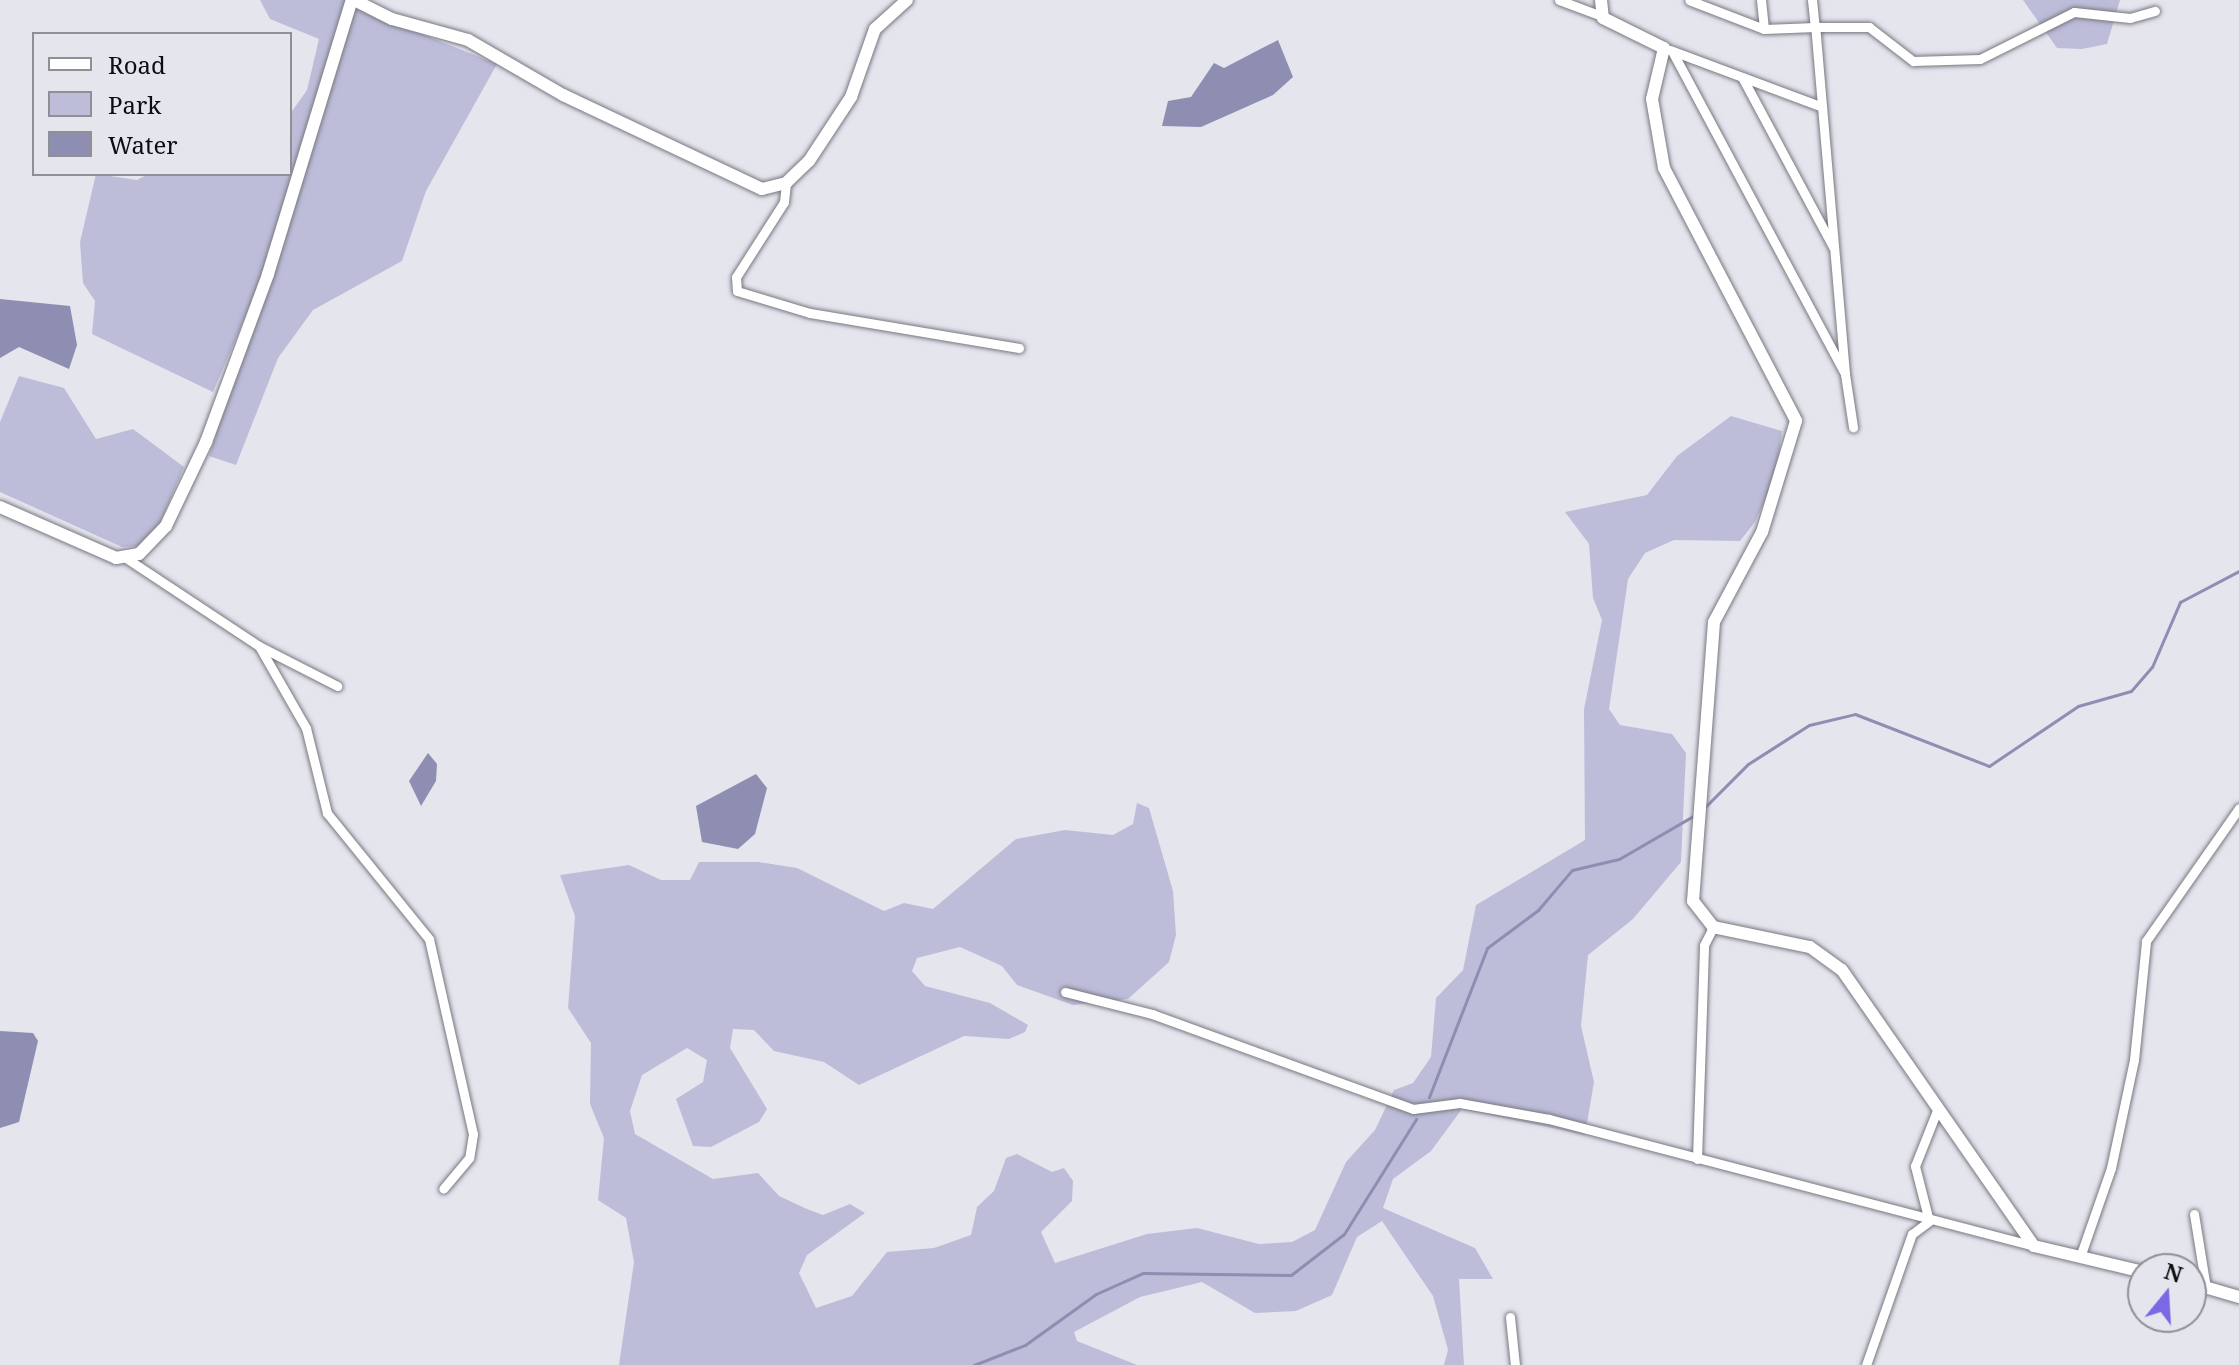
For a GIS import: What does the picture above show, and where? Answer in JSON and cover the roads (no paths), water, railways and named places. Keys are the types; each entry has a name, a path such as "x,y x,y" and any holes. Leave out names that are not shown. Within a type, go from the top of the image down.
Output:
{"street":[{"path":"126,558 166,526 202,453 268,274 353,0 392,19 468,40 748,186 786,183"},
{"path":"907,0 875,29 844,111 786,183 784,202 736,277 737,291 810,313 1019,348"},
{"path":"1559,0 1599,15 1668,49 1820,106"},
{"path":"1599,15 1601,0"},
{"path":"1689,0 1712,5 1764,29 1869,27 1908,59 1956,61 1992,54 2074,12 2130,18 2155,11"},
{"path":"1761,0 1764,29"},
{"path":"1812,0 1845,374 1853,427"},
{"path":"1668,49 1845,374"},
{"path":"1668,49 1652,99 1664,168 1796,421 1762,532 1712,628 1692,888 1713,927 1827,957 2034,1246"},
{"path":"1742,77 1835,252"},
{"path":"0,507 126,558 259,646 337,686"},
{"path":"259,646 306,728 327,813 429,939 473,1134 469,1158 443,1189"},
{"path":"2080,1257 2111,1168 2134,1060 2146,941 2239,808"},
{"path":"1697,1159 1704,945 1713,927"},
{"path":"1065,992 1152,1014 1413,1109 1460,1103 1697,1159 1929,1221 2127,1268"},
{"path":"1929,1221 1915,1166 1938,1108"},
{"path":"2194,1214 2200,1253"},
{"path":"1866,1365 1912,1234 1929,1221"},
{"path":"2207,1288 2239,1297"},
{"path":"1510,1317 1515,1365"}],"water":[{"path":"1278,40 1293,77 1273,95 1201,127 1162,126 1168,101 1191,97 1214,63 1224,68"},
{"path":"0,299 70,306 77,345 69,369 19,347 0,358"},
{"path":"428,753 437,764 436,781 421,806 409,781"},
{"path":"756,774 767,788 755,834 738,849 702,842 696,806"},
{"path":"0,1031 33,1033 38,1041 19,1122 0,1128"}],"waterway":[{"path":"1704,808 1748,764 1809,725 1855,714 1989,766 2078,706 2131,691 2152,667 2180,602 2239,571"},
{"path":"1429,1097 1487,948 1538,910 1572,870 1619,859 1695,815"},
{"path":"974,1365 1025,1345 1096,1294 1143,1273 1291,1275 1344,1234 1416,1119"}]}
